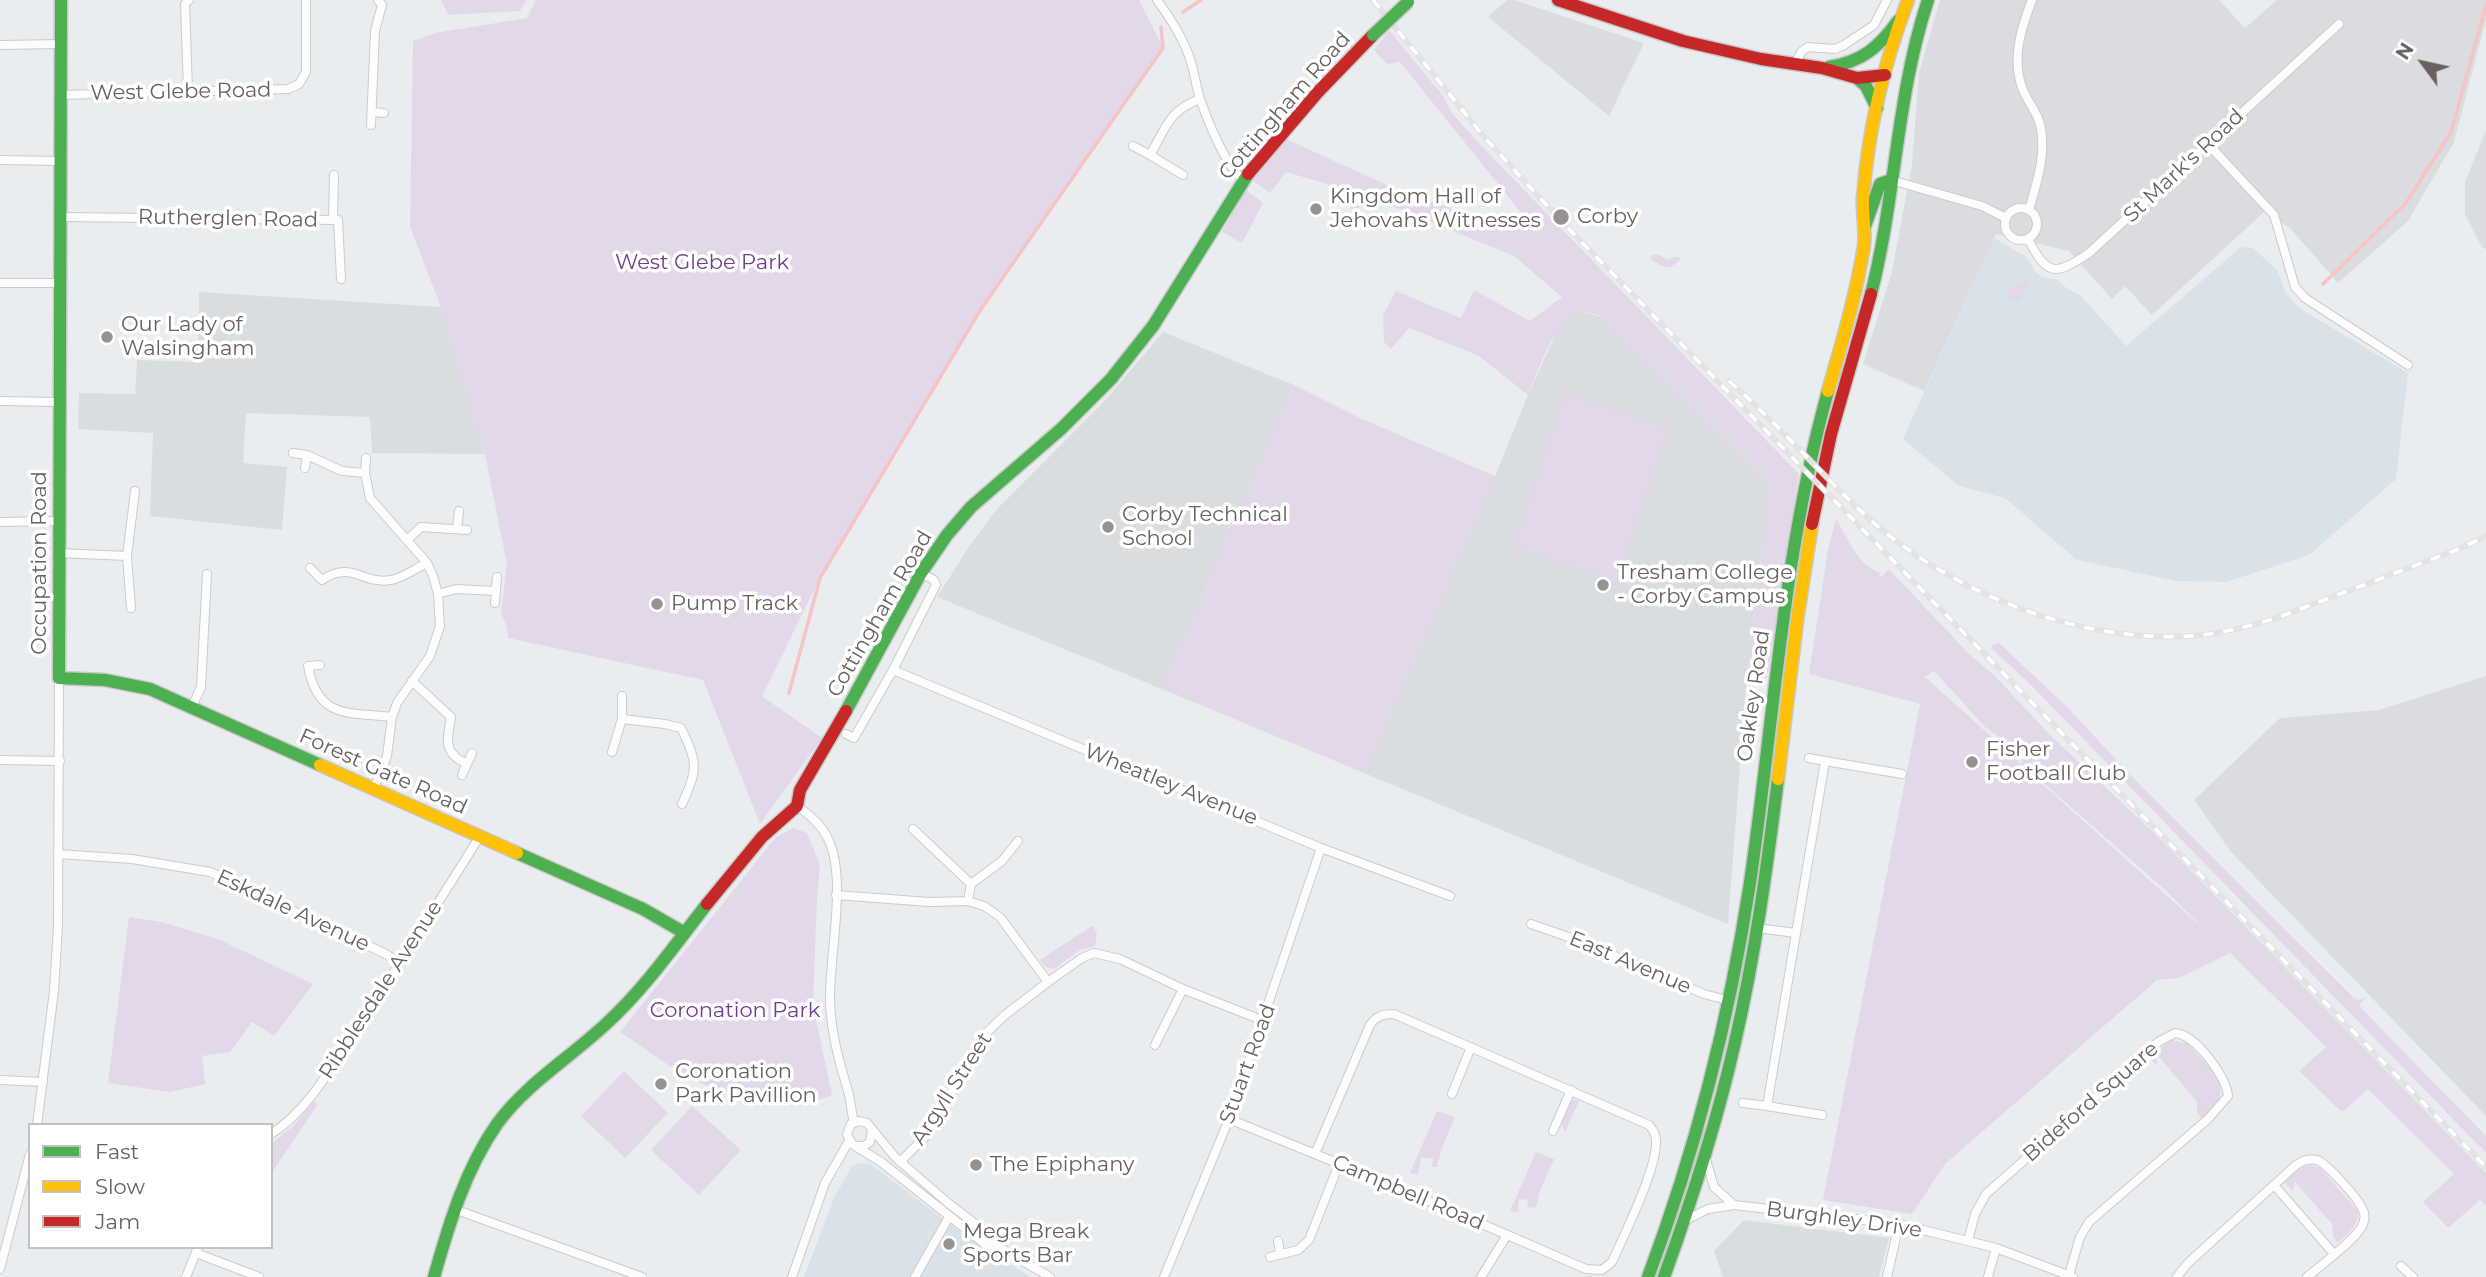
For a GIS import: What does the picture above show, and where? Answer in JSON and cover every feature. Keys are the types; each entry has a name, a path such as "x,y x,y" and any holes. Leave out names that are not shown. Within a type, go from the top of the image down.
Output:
{"main road":[{"name":"Occupation Road","path":"59,678 61,0"},
{"path":"1558,0 1683,41 1822,68 1857,78 1873,78 1895,70 1928,0"},
{"path":"1822,68 1864,58 1882,44 1903,14 1908,0"},
{"name":"Cottingham Road","path":"434,1277 454,1209 481,1149 504,1116 532,1085 618,1012 762,836 797,806 800,790 834,734 922,573 947,535 971,507 1061,429 1111,379 1153,326 1243,180 1373,34 1409,1"},
{"name":"Oakley Road","path":"1648,1277 1699,1126 1730,1000 1751,866 1797,524 1812,447 1854,295 1865,226 1862,211 1867,159 1885,75 1903,14"},
{"name":"Oakley Road","path":"1664,1277 1705,1158 1730,1068 1757,928 1817,490 1868,306 1879,256 1906,85 1921,18"},
{"path":"1857,78 1866,86 1877,108"},
{"path":"1867,159 1878,174 1891,180"},
{"path":"1865,226 1872,212 1878,187 1882,182 1891,180"},
{"name":"Forest Gate Road","path":"59,678 122,681 192,706 643,909 683,932"}],"street":[{"name":"West Glebe Road","path":"60,95 288,89 299,84 306,72 306,0"},
{"path":"371,125 375,31 382,5 378,0"},
{"path":"1157,0 1180,35 1191,62 1200,99 1224,153 1236,174 1243,180"},
{"path":"1795,64 1801,52 1808,47 1835,49 1869,30 1878,20 1887,0"},
{"path":"2029,210 2041,163 2042,143 2040,123 2023,91 2018,74 2017,51 2032,0"},
{"path":"184,1 188,91"},
{"name":"St Mark's Road","path":"2028,239 2041,263 2053,269 2072,265 2089,253 2339,24"},
{"path":"0,45 61,44"},
{"path":"1150,155 1171,117 1182,105 1200,99"},
{"path":"372,112 384,113"},
{"path":"2208,144 2274,215 2295,287 2305,298 2408,365"},
{"path":"1133,146 1184,175"},
{"path":"0,160 60,162"},
{"path":"333,220 334,175"},
{"path":"1891,180 1976,203 2006,218"},
{"path":"2014,210 2029,210 2036,217 2037,227 2028,239 2020,240 2011,236 2006,227 2006,218 2014,210"},
{"name":"Rutherglen Road","path":"60,217 338,220 341,278"},
{"path":"0,283 60,283"},
{"path":"0,401 60,402"},
{"path":"293,453 342,471 365,473"},
{"path":"305,468 307,456"},
{"path":"366,458 365,473 370,498 427,563 438,594 440,626 430,656 397,703 392,717 387,755 374,788"},
{"path":"131,608 127,556 135,491"},
{"path":"457,529 459,511"},
{"path":"0,522 58,521"},
{"path":"407,540 421,527 467,530"},
{"path":"59,553 127,556"},
{"path":"310,568 321,580 331,574 351,571 373,580 392,580 427,563"},
{"path":"846,734 853,738 893,670 936,584 922,573"},
{"path":"192,706 201,687 207,574"},
{"path":"495,603 497,577"},
{"path":"438,594 456,589 496,591"},
{"path":"320,665 309,666 315,691 325,703 337,710 392,717"},
{"name":"Wheatley Avenue","path":"893,670 1321,848 1450,896"},
{"name":"Occupation Road","path":"37,1123 55,978 58,927 59,678"},
{"path":"412,681 451,717 449,750 454,758 467,764"},
{"path":"612,752 622,719 622,696"},
{"path":"622,719 681,728 694,763 695,775 682,804"},
{"path":"462,775 472,753"},
{"path":"1809,758 1902,774"},
{"path":"0,760 60,761"},
{"path":"1767,1106 1825,761"},
{"path":"797,806 811,816 829,841 835,859 836,895 830,999 832,1028 854,1122"},
{"path":"913,829 971,884"},
{"name":"Ribblesdale Avenue","path":"273,1132 298,1113 314,1093 480,836"},
{"path":"968,901 971,884 1005,864 1018,841"},
{"name":"Stuart Road","path":"1164,1277 1229,1119 1321,848"},
{"name":"Eskdale Avenue","path":"58,854 132,859 210,872 384,953 400,963"},
{"path":"836,895 929,902 968,901 984,906 1000,917 1048,982"},
{"name":"East Avenue","path":"1531,924 1580,941 1704,994 1730,1000"},
{"path":"1757,928 1796,933"},
{"name":"Argyll Street","path":"900,1162 926,1136 985,1034 1048,982 1082,958 1094,953 1120,959 1183,989 1264,1021"},
{"path":"1156,1045 1183,989"},
{"path":"1315,1154 1374,1018 1394,1014 1571,1090 1553,1131"},
{"name":"Bideford Square","path":"1968,1241 1975,1214 1986,1194 2158,1042 2175,1033 2187,1036 2221,1075 2228,1089 2228,1096 2208,1119 2089,1222 2080,1237 2071,1276"},
{"path":"1452,1094 1471,1047"},
{"path":"0,1080 43,1082"},
{"name":"Campbell Road","path":"1229,1119 1586,1269 1602,1270 1612,1262 1654,1163 1655,1135 1649,1125 1571,1090"},
{"path":"1743,1103 1822,1115"},
{"path":"854,1122 867,1123 900,1162 947,1203 996,1240 1002,1249"},
{"path":"854,1122 847,1131 853,1144 881,1162 985,1244 1002,1249 1050,1277"},
{"path":"853,1144 864,1146 870,1142 872,1130"},
{"path":"792,1277 825,1183 853,1144"},
{"path":"1705,1158 1714,1187 1734,1205"},
{"path":"0,1269 5,1233 28,1160"},
{"path":"2177,1277 2188,1263 2296,1165 2305,1160 2317,1160 2328,1168 2362,1207 2363,1225 2307,1277"},
{"path":"1270,1257 1298,1250 1309,1240 1339,1164"},
{"path":"2274,1185 2334,1254"},
{"name":"Burghley Drive","path":"1685,1221 1708,1209 1734,1205 1899,1224 1996,1248 2071,1276"},
{"path":"454,1209 642,1277"},
{"path":"915,1277 949,1217"},
{"path":"1887,1277 1899,1224"},
{"path":"1484,1276 1507,1235"},
{"path":"1278,1241 1280,1253"},
{"path":"1988,1277 1996,1248"},
{"path":"186,1277 197,1250 258,1277"},
{"path":"2401,1266 2413,1277"},
{"path":"2316,1269 2325,1277"}],"shaded area":[{"path":"1507,0 1644,43 1609,116 1488,17"},
{"path":"1940,0 2219,0 2245,28 2277,0 2486,0 2486,20 2454,142 2408,221 2338,283 2290,228 2264,212 2152,315 2125,286 2112,299 2069,251 1996,234 1924,391 1863,364 1892,272 1912,165 1919,73"},
{"path":"2486,130 2486,249 2482,247 2465,214 2465,182"},
{"path":"1994,238 2025,256 2042,277 2058,280 2082,297 2126,346 2241,247 2253,248 2277,270 2285,292 2299,308 2408,373 2396,479 2309,555 2226,582 2177,581 2077,560 2005,498 1959,486 1903,439"},
{"path":"199,292 441,307 485,454 372,453 370,417 246,413 243,463 287,467 282,530 150,516 153,433 78,429 79,393 135,394 137,360 198,362"},
{"name":"Tresham College - Corby Campus","path":"1583,312 1602,317 1770,483 1747,674 1728,924 1364,773 1559,327 1572,316"},
{"name":"Corby Technical School","path":"1163,332 1294,385 1162,689 937,597 996,510 1102,404"},
{"path":"2486,676 2486,1116 2231,852 2194,800 2280,718 2379,710"},
{"path":"859,1163 870,1164 958,1230 1030,1277 804,1277 834,1198 852,1166"},
{"path":"1744,1220 1889,1238 1879,1277 1723,1277 1714,1251"}],"green space":[{"path":"441,0 526,0 520,11 448,15"},
{"name":"West Glebe Park","path":"536,0 1139,0 1163,48 981,309 820,578 762,696 822,738 760,824 703,680 508,638 501,613 507,564 485,454 441,307 410,227 413,41 435,33 527,18"},
{"path":"1389,30 1444,97 1451,112 1476,140 1799,474 1767,678 1747,674 1770,483 1602,317 1580,313 1562,325 1542,360 1528,395 1479,356 1409,328 1391,349 1384,342 1383,315 1396,291 1461,318 1474,290 1530,321 1562,297 1514,256 1372,198 1364,207 1350,209 1351,191 1286,172 1270,193 1252,180 1286,139 1396,189 1508,228 1523,215 1400,62 1387,64 1374,50"},
{"path":"1245,189 1263,203 1242,243 1222,232"},
{"path":"1652,255 1659,255 1667,260 1682,258 1667,267 1651,260"},
{"path":"2026,281 2029,283 2019,301 2012,300 2008,293"},
{"path":"1294,385 1360,418 1495,476 1364,773 1162,689"},
{"path":"1564,392 1669,428 1617,582 1512,547"},
{"path":"1836,519 1860,558 1881,573 1881,577 1889,569 2050,735 2153,832 2486,1173 2486,1205 2480,1200 2448,1228 2423,1202 2454,1174 2368,1089 2342,1112 2299,1071 2326,1047 2230,953 2179,978 2157,980 1945,1164 1912,1214 1823,1200 1920,704 1809,674 1828,550","holes":["1934,671 1985,727 2014,748 2015,758 1925,677","2025,748 2027,751 2021,763 2166,891 2205,930 2018,762"]},
{"path":"1999,643 2066,706 2142,787 2354,998 2359,1000 2366,997 2359,1006 2486,1136 2486,1153 2030,684 1991,648"},
{"name":"Coronation Park","path":"793,828 807,833 820,865 813,1006 832,1095 801,1103 783,1103 729,1093 699,1082 620,1032 776,837"},
{"path":"129,917 161,922 218,939 313,984 274,1036 252,1022 230,1052 202,1056 205,1084 170,1092 108,1083"},
{"path":"1092,926 1097,932 1095,946 1080,950 1054,969 1045,967 1040,960"},
{"path":"2171,1040 2187,1043 2218,1080 2221,1089 2219,1098 2214,1108 2202,1119 2197,1113 2197,1102 2160,1058 2157,1058 2157,1066 2149,1057"},
{"path":"624,1071 668,1113 625,1158 581,1116"},
{"path":"1574,1099 1579,1101 1565,1132 1561,1122"},
{"path":"314,1101 318,1104 273,1171 273,1142 293,1126"},
{"path":"692,1106 741,1150 699,1195 651,1150"},
{"path":"1437,1111 1455,1117 1437,1167 1432,1167 1433,1158 1421,1158 1418,1175 1410,1173"},
{"path":"1536,1152 1554,1159 1539,1193 1536,1208 1527,1207 1528,1200 1519,1199 1518,1212 1510,1211"},
{"path":"2310,1165 2320,1168 2358,1211 2355,1225 2338,1243 2333,1237 2332,1224 2295,1182 2293,1191 2284,1182 2300,1168"}],"waterway":[{"path":"1183,12 1201,0"},
{"path":"2323,284 2406,203 2451,132 2486,5"},
{"path":"789,693 820,578 981,309 1163,48 1161,27"}],"railway":[{"path":"1373,0 1485,138 1563,223 2486,1167"},
{"path":"1729,381 1865,515 1898,543 1975,589 2016,607 2103,631 2147,636 2191,636 2246,626 2279,617 2459,549 2486,536"}],"traffic: fast":[{"path":"61,0 59,678 105,680 150,689 320,765"},
{"path":"1871,294 1886,221 1909,73 1928,0"},
{"path":"1373,35 1408,2"},
{"path":"1829,67 1841,65 1869,52 1898,21"},
{"path":"1857,78 1866,86 1877,108"},
{"path":"846,711 921,573 947,535 971,507 1061,429 1111,379 1153,326 1248,174"},
{"path":"1865,226 1880,184 1891,180"},
{"path":"1648,1277 1682,1180 1710,1083 1732,984 1750,883 1790,574 1800,513 1828,391"},
{"path":"1664,1277 1703,1161 1735,1042 1765,878 1778,779"},
{"path":"517,853 643,909 683,932"},
{"path":"434,1277 467,1179 497,1124 535,1083 621,1010 707,904"}],"traffic: slow":[{"path":"1828,391 1853,301 1864,246 1863,198 1873,122 1885,72 1908,0"},
{"path":"1778,779 1812,524"},
{"path":"320,765 517,853"}],"traffic: jam":[{"path":"1558,0 1683,41 1761,59 1822,68 1857,78 1885,75"},
{"path":"1248,174 1318,92 1373,35"},
{"path":"1812,524 1831,434 1871,294"},
{"path":"707,904 762,837 797,806 800,790 846,711"}],"place":[{"name":"Kingdom Hall of Jehovahs Witnesses","path":"1316,209"},
{"name":"Corby","path":"1561,217"},
{"name":"Our Lady of Walsingham","path":"107,337"},
{"name":"Corby Technical School","path":"1108,527"},
{"name":"Tresham College - Corby Campus","path":"1603,585"},
{"name":"Pump Track","path":"657,604"},
{"name":"Fisher Football Club","path":"1972,762"},
{"name":"Coronation Park Pavillion","path":"661,1084"},
{"name":"The Epiphany","path":"976,1165"},
{"name":"Mega Break Sports Bar","path":"949,1244"}]}
